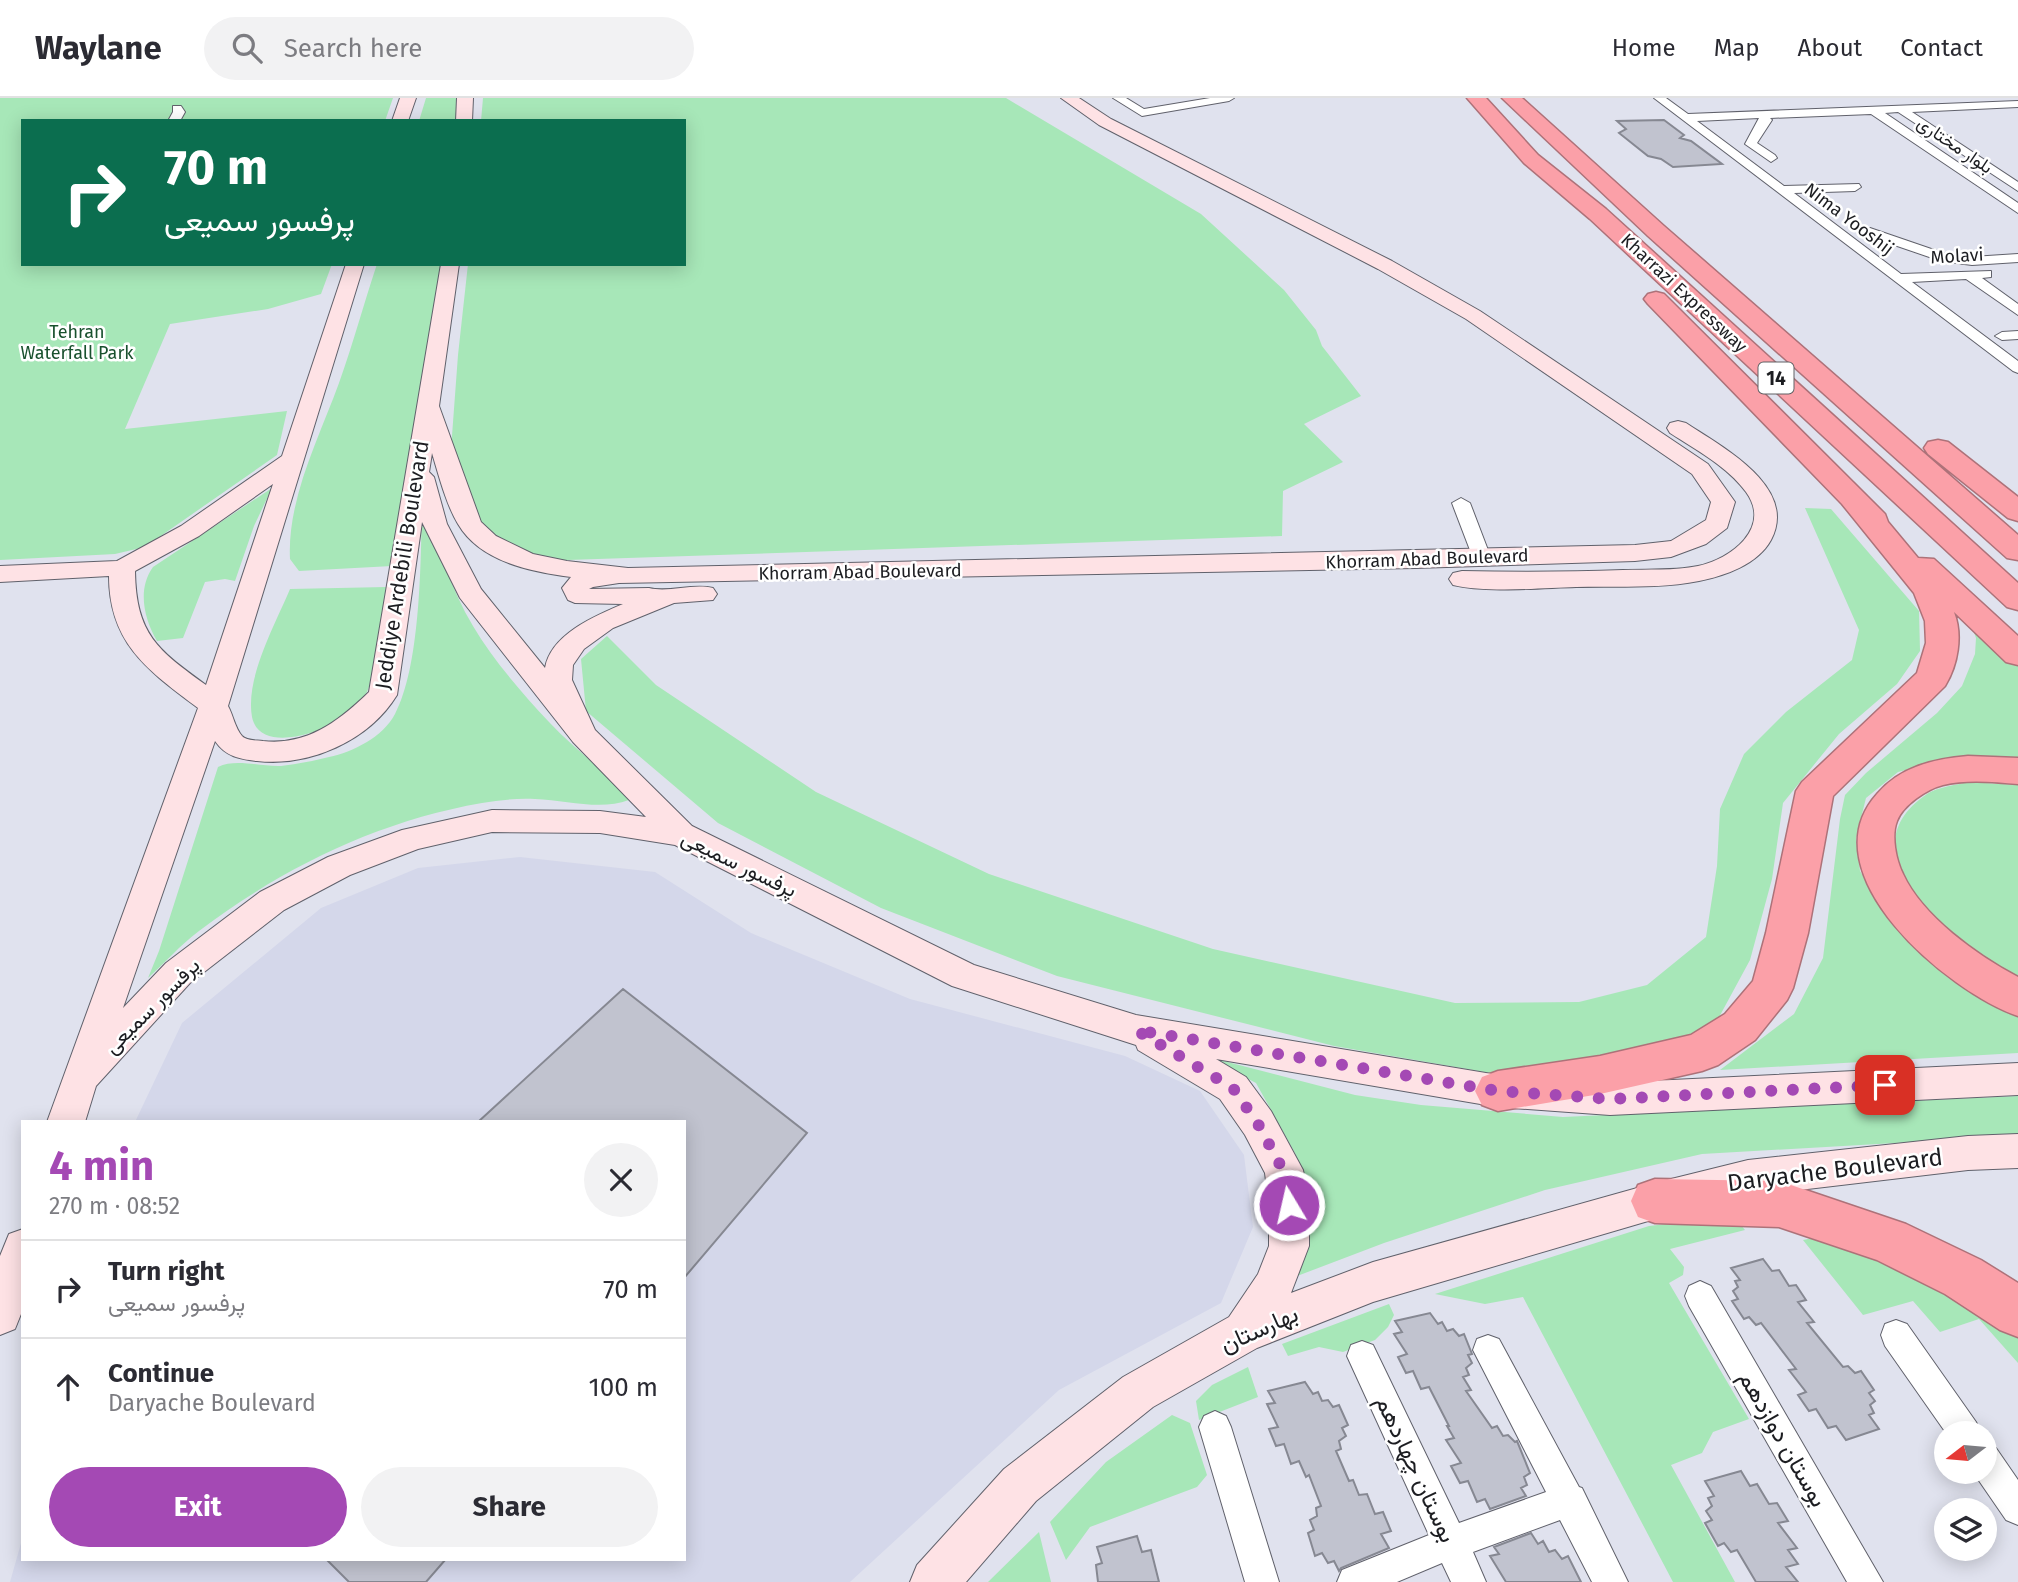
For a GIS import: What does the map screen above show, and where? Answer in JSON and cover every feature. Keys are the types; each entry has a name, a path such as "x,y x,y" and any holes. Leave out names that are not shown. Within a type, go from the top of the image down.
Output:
{"highway":[{"name":"Kharrazi Expressway","path":"1476,98 1531,159 1598,214 2018,600"},
{"name":"Kharrazi Expressway","path":"1511,98 1656,231 2018,551"},
{"path":"1531,159 1551,186 1701,347 1855,502 2018,654"},
{"path":"1656,231 1694,251 2017,511"},
{"path":"1498,1091 1600,1076 1702,1052 1740,1027 1772,988 1787,933 1815,791 1933,678 1943,643 1941,621 1929,591 1855,502"},
{"path":"2018,771 1980,768 1945,771 1917,781 1897,795 1878,818 1875,841 1881,867 1895,897 1915,922 1974,972 2018,998"},
{"path":"1655,1201 1779,1204 1889,1241 1963,1277 2018,1312"}],"street":[{"path":"401,119 408,98"},
{"path":"464,119 465,98"},
{"name":"Khorram Abad Boulevard","path":"583,735 558,680 559,664 574,643 604,622 670,595 1420,569 1482,558 1664,551 1692,544 1718,523 1723,502 1700,469 1473,315 1385,265 1105,122 1069,98"},
{"name":"Khorram Abad Boulevard","path":"429,408 456,490 472,528 492,544 523,559 556,569 628,576 1420,569 1550,580 1703,572 1749,552 1762,537 1768,520 1766,503 1754,486 1731,463 1485,303 1129,109 1099,98"},
{"path":"1129,109 1229,98"},
{"name":"Nima Yooshij","path":"1659,98 2018,368"},
{"path":"1685,118 2018,104"},
{"path":"175,119 179,112 177,108"},
{"name":"بلوار مختاری","path":"1900,109 2018,187"},
{"name":"بلوار مختاری","path":"1873,110 2018,209"},
{"path":"1762,114 1766,120 1751,144 1771,158"},
{"path":"1757,132 1783,118 1785,114"},
{"path":"1782,190 1855,187"},
{"path":"1870,232 1941,257 1972,261 2018,258"},
{"path":"80,1078 214,704 354,266"},
{"name":"Jeddiye Ardebili Boulevard","path":"214,704 220,727 237,747 277,755 318,745 356,723 383,695 450,266"},
{"name":"Molavi","path":"1898,278 2018,272"},
{"path":"1969,275 2018,311"},
{"path":"2002,336 2018,335"},
{"path":"0,574 122,568 190,531 293,459"},
{"path":"418,461 435,524 469,592 583,735 681,834"},
{"path":"1461,503 1482,558"},
{"path":"122,568 121,588 125,615 140,644 185,685 214,704"},
{"path":"628,576 589,579 575,588 577,594 584,597 670,595"},
{"name":"پرفسور سمیعی","path":"67,1120 80,1078 178,974 272,901 339,866 413,838 492,821 600,821 681,834 964,976 1136,1030 1498,1091"},
{"path":"1136,1030 1233,1088 1258,1124 1283,1170 1289,1205 1289,1246 1273,1287 1244,1332"},
{"path":"1498,1091 1611,1099 2018,1079"},
{"name":"Daryache Boulevard","path":"1655,1201 1748,1178 1968,1153 2018,1151"},
{"name":"بهارستان","path":"934,1582 1020,1485 1138,1392 1244,1332 1373,1282 1655,1201"},
{"path":"0,1314 21,1254"},
{"name":"بوستان دوازدهم","path":"1700,1296 1866,1582"},
{"path":"1896,1335 1957,1421"},
{"path":"1488,1350 1570,1500 1611,1582"},
{"name":"بوستان چهاردهم","path":"1362,1356 1469,1582"},
{"path":"1214,1427 1262,1582"},
{"path":"1997,1479 2018,1508"},
{"path":"1354,1582 1570,1500"}],"shaded area":[{"path":"520,857 655,872 751,933 910,999 1125,1056 1200,1091 1244,1155 1253,1227 1221,1303 1059,1390 850,1582 10,1582 21,1543 21,1561 686,1561 686,1120 136,1120 182,1023 321,908 418,868"}],"green space":[{"name":"Tehran Waterfall Park","path":"0,98 393,98 386,119 21,119 21,266 331,266 321,294 268,309 170,324 125,429 287,411 277,455 145,547 115,554 0,560"},
{"path":"426,98 459,98 459,119 420,119"},
{"path":"483,98 1006,98 1201,214 1284,290 1316,330 1322,346 1361,396 1304,424 1343,462 1283,491 1282,536 537,561 483,533 449,476 468,266 686,266 686,119 481,119"},
{"path":"376,266 442,266 392,566 299,571 290,559 290,536 299,491 344,368"},
{"path":"272,488 254,526 235,581 225,579 205,582 183,638 157,641 144,604 145,585 153,567"},
{"path":"422,491 450,577 464,610 481,639 508,676 539,711 629,800 607,805 535,799 495,801 443,811 369,835 298,868 231,908 192,936 148,978 218,767 233,763 281,766 338,755 375,736 395,714 404,692 415,637"},
{"path":"1805,508 1831,509 1919,611 1920,651 1897,684 1839,734 1783,803 1772,879 1750,960 1711,1032 1626,1064 1496,1074 1334,1046 1057,976 881,908 718,823 586,711 581,659 607,636 656,685 816,792 989,874 1213,949 1455,1003 1579,1002 1647,985 1706,937 1717,866 1720,809 1744,754 1786,712 1852,660 1859,630"},
{"path":"386,587 370,685 356,706 332,725 299,736 275,737 264,734 257,728 252,717 251,702 257,669 290,589"},
{"path":"1965,608 2018,653 2018,765 1925,765 1898,772 1866,798 1856,838 1860,871 1887,914 1932,963 1996,1007 2018,1016 2018,1053 1720,1070 1794,1014 1823,958 1845,795 1866,773 1937,713 1962,686 1975,654 1976,638"},
{"path":"1968,782 2018,785 2018,986 1968,951 1941,927 1917,901 1901,873 1895,846 1902,819 1927,794"},
{"path":"1204,1056 1355,1095 1421,1105 1563,1117 2018,1096 2018,1136 1702,1154 1545,1190 1384,1243 1284,1281 1302,1198 1296,1155 1256,1083"},
{"path":"1733,1216 1745,1230 1670,1249 1684,1267 1683,1275 1669,1283 1749,1419 1713,1432 1702,1453 1671,1465 1735,1582 1673,1582 1523,1297 1485,1304 1435,1294 1649,1226"},
{"path":"1813,1238 1835,1243 1940,1284 2018,1334 2018,1363 1979,1319 1940,1332 1913,1301 1863,1315 1803,1240"},
{"path":"1389,1304 1394,1315 1388,1327 1375,1340 1343,1352 1319,1347 1288,1356 1282,1344"},
{"path":"1248,1367 1258,1397 1199,1420 1196,1401 1212,1385"},
{"path":"1172,1415 1190,1423 1207,1475 1197,1487 1090,1527 1066,1560 1050,1522 1106,1462"},
{"path":"1039,1532 1051,1582 988,1582 989,1581"}],"building":[{"path":"1664,120 1684,135 1680,138 1691,141 1722,164 1673,167 1661,159 1648,156 1619,133 1626,129 1617,121"},
{"path":"623,989 807,1133 686,1276 686,1120 480,1120"},
{"path":"1763,1259 1772,1271 1779,1270 1789,1286 1796,1285 1806,1300 1798,1302 1814,1322 1807,1323 1843,1367 1848,1366 1855,1373 1861,1371 1874,1390 1869,1393 1875,1401 1870,1405 1874,1413 1869,1415 1879,1429 1846,1440 1836,1426 1828,1428 1816,1409 1809,1411 1798,1395 1806,1392 1789,1370 1796,1369 1761,1323 1756,1325 1749,1317 1744,1319 1732,1301 1738,1299 1733,1291 1738,1287 1735,1281 1740,1280 1731,1268"},
{"path":"1430,1313 1438,1324 1442,1322 1447,1331 1453,1329 1459,1336 1464,1334 1472,1354 1468,1355 1472,1363 1466,1368 1469,1375 1463,1377 1471,1390 1466,1391 1492,1428 1497,1426 1503,1436 1508,1435 1517,1441 1530,1473 1524,1477 1527,1485 1521,1488 1526,1496 1490,1509 1485,1499 1477,1502 1468,1481 1460,1483 1451,1466 1461,1463 1446,1440 1454,1438 1449,1426 1429,1387 1421,1389 1413,1371 1406,1373 1398,1357 1407,1354 1394,1334 1402,1332 1395,1321"},
{"path":"1305,1382 1313,1394 1318,1392 1322,1401 1328,1400 1333,1407 1339,1405 1348,1425 1342,1428 1346,1436 1339,1441 1341,1449 1336,1451 1349,1481 1353,1480 1359,1495 1367,1494 1375,1514 1383,1512 1391,1531 1381,1534 1389,1548 1339,1571 1334,1561 1328,1563 1322,1553 1315,1556 1308,1533 1314,1530 1310,1520 1317,1516 1316,1508 1321,1506 1309,1475 1306,1477 1299,1461 1291,1464 1284,1444 1276,1446 1269,1429 1278,1427 1267,1404 1275,1403 1268,1391"},
{"path":"1741,1471 1750,1486 1757,1484 1769,1504 1777,1503 1788,1521 1778,1523 1797,1548 1788,1550 1798,1564 1786,1567 1798,1582 1756,1582 1737,1550 1731,1552 1724,1543 1718,1546 1705,1523 1712,1520 1706,1511 1712,1506 1708,1498 1714,1496 1705,1481"},
{"path":"1531,1533 1538,1544 1543,1541 1549,1552 1555,1550 1562,1559 1568,1556 1581,1582 1506,1582 1490,1556 1499,1554 1494,1547"},
{"path":"1137,1536 1142,1552 1151,1550 1159,1582 1098,1582 1096,1565 1102,1563 1097,1547"},
{"path":"328,1561 444,1561 426,1582 349,1582"}],"route":[{"path":"1289,1205 1283,1170 1258,1124 1233,1088 1136,1030 1498,1091 1558,1097 1611,1099 1885,1085"}]}
